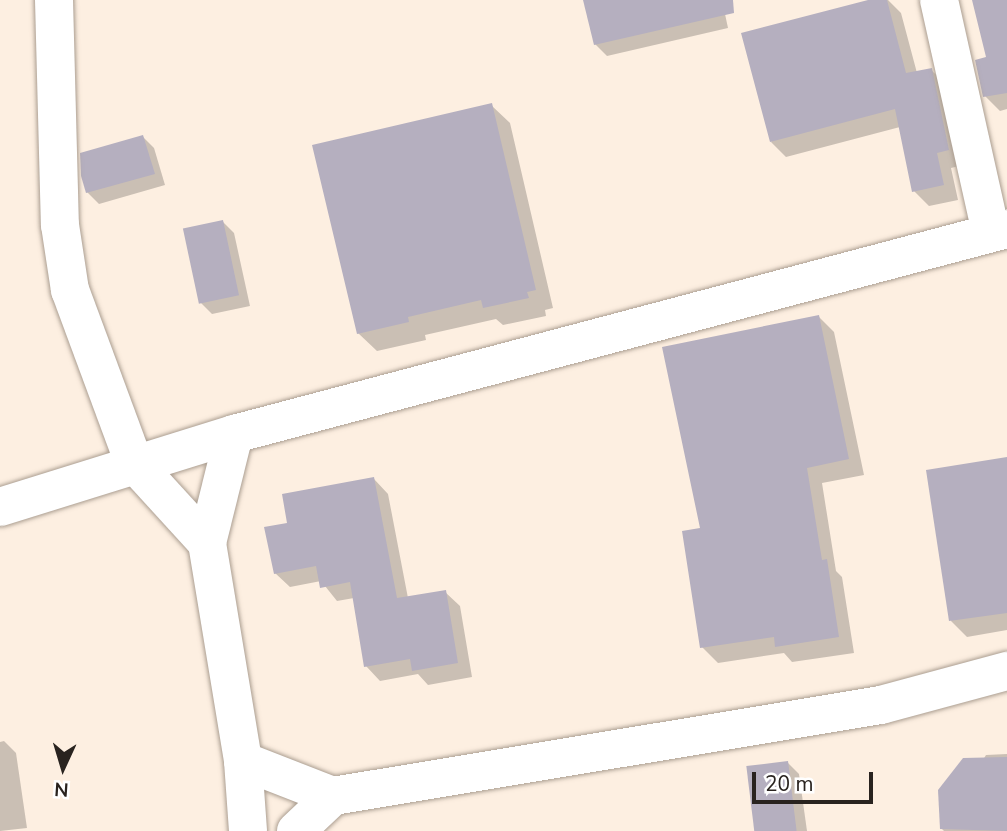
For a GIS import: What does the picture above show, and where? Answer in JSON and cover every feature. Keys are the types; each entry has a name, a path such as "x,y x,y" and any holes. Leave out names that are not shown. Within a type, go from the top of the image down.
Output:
{"street":[{"path":"54,0 60,225 70,290 134,463 207,543"},
{"path":"0,507 234,434 999,230 939,0"},
{"path":"234,434 207,543 243,761 248,831"},
{"path":"243,761 332,796 880,705 1007,671"},
{"path":"296,831 332,796"}],"building":[{"path":"583,0 733,0 734,13 594,45"},
{"path":"868,0 887,0 906,73 932,68 949,150 937,153 944,185 912,192 895,109 770,142 741,33"},
{"path":"972,0 1007,0 1007,93 983,97 975,60 986,57"},
{"path":"492,103 536,290 527,292 529,298 483,308 481,300 408,317 409,322 357,334 312,145"},
{"path":"143,135 155,174 86,193 81,176 80,153"},
{"path":"223,220 239,295 199,304 183,229"},
{"path":"819,315 849,459 807,468 822,560 827,559 839,637 775,647 774,637 700,648 682,531 700,528 662,347"},
{"path":"1007,457 1007,613 949,621 926,470"},
{"path":"374,477 397,598 446,590 458,663 412,671 410,659 364,667 350,582 320,588 316,566 274,574 264,527 287,523 282,494"},
{"path":"1007,757 1007,831 940,829 938,790 963,758"},
{"path":"788,761 797,831 754,831 746,766"}]}
